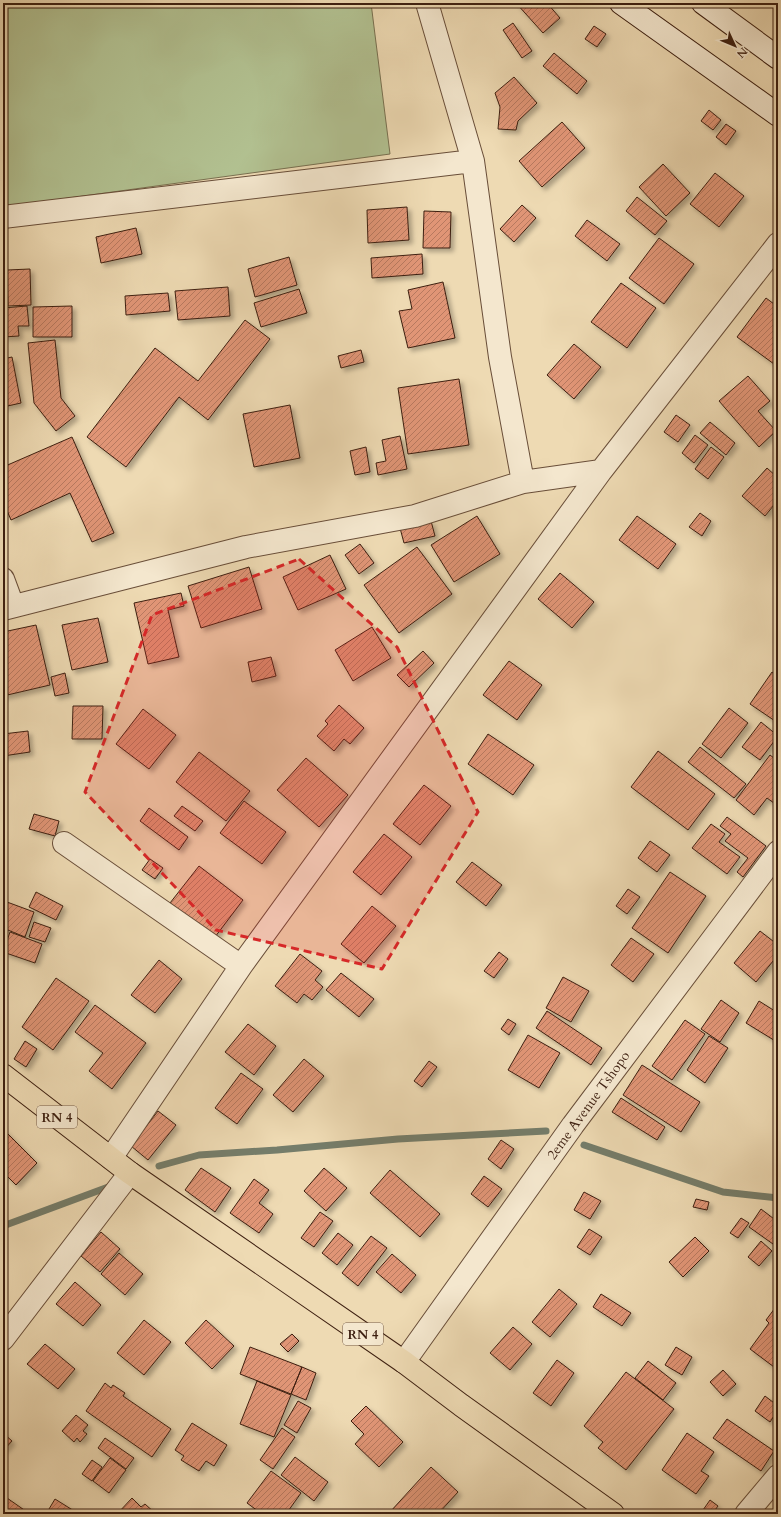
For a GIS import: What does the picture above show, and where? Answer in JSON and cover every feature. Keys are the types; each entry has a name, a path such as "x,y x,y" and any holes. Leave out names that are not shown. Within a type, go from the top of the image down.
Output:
{"highway":[{"name":"RN 4","path":"3,1075 130,1173 404,1362 461,1405 613,1514"}],"street":[{"path":"427,3 473,161 500,357 523,482"},
{"path":"621,3 778,115"},
{"path":"703,3 778,58"},
{"path":"3,217 473,161"},
{"path":"111,1158 241,966 601,471 778,244"},
{"path":"3,579 8,607 246,547 415,516 523,482 601,471"},
{"path":"64,843 241,966"},
{"name":"2eme Avenue Tshopo","path":"404,1362 573,1124 778,852"},
{"path":"3,1339 130,1173"},
{"path":"746,1514 778,1476"}],"highlighted area":[{"path":"299,559 397,647 478,812 382,969 216,930 85,792 152,615"}],"green space":[{"path":"3,3 371,3 390,154 3,207"}],"building":[{"path":"516,3 547,3 560,18 543,33"},
{"path":"513,23 532,51 522,58 503,30"},
{"path":"594,26 606,34 597,47 585,39"},
{"path":"554,53 587,81 577,94 543,66"},
{"path":"514,77 537,103 518,121 516,130 498,129 500,107 495,93"},
{"path":"709,110 721,120 713,130 701,121"},
{"path":"562,122 585,148 542,187 519,161"},
{"path":"726,124 736,131 726,145 716,137"},
{"path":"663,164 690,193 666,216 639,187"},
{"path":"715,173 744,196 719,227 690,204"},
{"path":"637,197 667,221 655,235 626,211"},
{"path":"522,205 536,218 514,242 500,229"},
{"path":"407,207 409,240 368,243 367,210"},
{"path":"424,211 451,212 450,248 423,248"},
{"path":"587,220 620,244 607,261 575,236"},
{"path":"136,228 142,254 101,263 96,237"},
{"path":"659,238 694,264 664,304 629,278"},
{"path":"422,254 423,274 372,278 371,258"},
{"path":"289,257 297,285 255,297 248,269"},
{"path":"30,269 31,305 8,306 7,270"},
{"path":"443,282 455,338 408,348 399,311 412,309 408,290"},
{"path":"621,283 656,308 627,348 591,322"},
{"path":"228,287 230,316 178,320 175,291"},
{"path":"299,289 307,313 261,327 254,303"},
{"path":"168,293 170,311 126,315 125,296"},
{"path":"766,298 778,307 778,358 774,364 737,337"},
{"path":"27,306 29,326 18,326 19,336 3,337 3,308"},
{"path":"72,306 72,337 33,337 33,307"},
{"path":"245,320 270,339 208,420 179,397 126,467 87,437 155,348 198,381"},
{"path":"55,340 61,398 75,416 56,431 34,403 28,343"},
{"path":"574,344 601,367 574,399 547,375"},
{"path":"361,350 364,362 341,368 338,356"},
{"path":"12,357 21,403 3,407 3,359"},
{"path":"748,376 770,401 758,411 776,431 759,447 719,401"},
{"path":"459,379 469,445 408,454 398,388"},
{"path":"290,405 300,458 254,467 243,414"},
{"path":"676,415 690,425 678,442 664,432"},
{"path":"710,422 735,443 726,455 700,433"},
{"path":"695,435 708,445 694,463 682,453"},
{"path":"400,436 407,469 378,475 376,463 386,461 382,440"},
{"path":"72,437 114,533 92,542 70,493 11,520 3,501 3,467"},
{"path":"366,447 370,472 355,475 350,451"},
{"path":"711,447 724,457 708,479 695,469"},
{"path":"767,468 778,478 778,500 765,516 742,496"},
{"path":"700,513 711,521 702,536 689,527"},
{"path":"477,516 500,554 454,582 431,545"},
{"path":"637,516 676,544 658,569 619,540"},
{"path":"431,521 435,536 404,543 400,528"},
{"path":"360,544 374,563 359,574 345,555"},
{"path":"417,547 452,594 399,633 364,585"},
{"path":"330,555 346,589 298,610 283,577"},
{"path":"249,567 262,609 201,628 188,586"},
{"path":"560,573 594,602 572,628 538,599"},
{"path":"181,593 184,606 168,610 179,657 148,664 134,603"},
{"path":"98,618 108,662 72,670 62,625"},
{"path":"36,625 50,685 3,696 3,632"},
{"path":"372,627 391,658 353,681 335,650"},
{"path":"423,651 434,663 409,687 397,675"},
{"path":"271,657 276,676 252,682 248,662"},
{"path":"509,661 542,685 517,720 483,695"},
{"path":"772,672 778,676 778,723 750,704"},
{"path":"65,673 69,693 55,696 51,677"},
{"path":"339,705 364,728 350,744 344,739 334,751 317,736 328,724 325,721"},
{"path":"73,706 103,706 102,739 72,739"},
{"path":"729,708 748,723 721,758 702,744"},
{"path":"143,709 176,735 149,769 116,744"},
{"path":"761,722 778,736 760,760 742,747"},
{"path":"28,731 30,752 3,756 3,734"},
{"path":"488,734 534,765 513,795 468,764"},
{"path":"700,747 746,784 734,798 688,762"},
{"path":"658,751 715,794 688,830 631,787"},
{"path":"199,752 250,791 226,821 176,782"},
{"path":"770,755 778,761 778,806 767,798 754,815 736,800"},
{"path":"306,758 348,795 319,827 277,790"},
{"path":"424,785 451,806 420,845 393,824"},
{"path":"244,801 286,832 262,864 220,833"},
{"path":"182,806 203,821 195,831 174,816"},
{"path":"149,808 188,837 179,850 140,821"},
{"path":"34,814 59,821 55,836 29,829"},
{"path":"727,817 766,846 743,877 737,872 748,858 725,841 731,834 720,826"},
{"path":"711,824 725,834 719,842 740,857 727,874 692,848"},
{"path":"384,834 412,857 381,895 353,872"},
{"path":"650,841 670,855 657,872 638,858"},
{"path":"150,859 163,868 155,879 142,870"},
{"path":"472,862 502,885 486,906 456,882"},
{"path":"199,866 243,900 215,937 170,903"},
{"path":"670,872 706,896 668,953 632,928"},
{"path":"628,889 640,897 627,914 616,906"},
{"path":"36,892 63,906 56,920 29,907"},
{"path":"7,902 34,912 25,937 3,928 3,913"},
{"path":"372,906 396,926 364,963 341,944"},
{"path":"34,922 51,928 45,942 29,937"},
{"path":"760,931 778,945 778,955 756,982 734,963"},
{"path":"10,932 42,944 35,963 3,952"},
{"path":"631,938 654,954 633,982 611,965"},
{"path":"499,952 508,959 494,978 484,971"},
{"path":"300,954 322,971 315,980 323,987 312,1000 304,994 297,1003 275,986"},
{"path":"159,960 182,979 155,1013 131,995"},
{"path":"341,973 374,999 359,1017 326,990"},
{"path":"563,977 589,991 571,1022 546,1008"},
{"path":"56,978 89,1001 53,1050 22,1027"},
{"path":"721,1000 739,1013 720,1042 701,1029"},
{"path":"759,1001 778,1013 777,1042 746,1023"},
{"path":"95,1005 146,1043 112,1089 89,1071 103,1053 75,1032"},
{"path":"547,1011 602,1048 591,1065 536,1028"},
{"path":"508,1019 516,1024 509,1035 501,1029"},
{"path":"685,1020 705,1034 672,1080 652,1066"},
{"path":"248,1024 276,1046 254,1075 225,1052"},
{"path":"528,1035 560,1053 539,1088 508,1070"},
{"path":"709,1036 728,1048 705,1083 687,1070"},
{"path":"25,1041 37,1049 26,1067 14,1059"},
{"path":"304,1059 324,1076 293,1112 273,1095"},
{"path":"429,1061 437,1067 422,1087 414,1081"},
{"path":"642,1065 700,1102 681,1132 623,1095"},
{"path":"241,1073 263,1089 237,1124 215,1108"},
{"path":"621,1098 665,1127 657,1140 612,1112"},
{"path":"158,1111 176,1125 148,1160 131,1146"},
{"path":"3,1129 37,1163 16,1185 3,1172"},
{"path":"501,1140 514,1149 501,1169 488,1159"},
{"path":"201,1168 231,1188 215,1212 185,1190"},
{"path":"324,1168 347,1188 326,1211 304,1191"},
{"path":"390,1170 440,1214 420,1237 370,1193"},
{"path":"484,1176 502,1189 488,1207 471,1194"},
{"path":"254,1179 269,1190 259,1203 273,1214 259,1233 230,1213"},
{"path":"584,1192 601,1201 590,1219 574,1210"},
{"path":"696,1199 709,1202 707,1210 693,1207"},
{"path":"761,1209 778,1222 778,1237 773,1244 749,1227"},
{"path":"320,1212 333,1221 314,1247 301,1238"},
{"path":"741,1218 749,1223 738,1238 730,1233"},
{"path":"589,1229 602,1237 590,1255 577,1247"},
{"path":"101,1232 120,1249 100,1272 81,1256"},
{"path":"338,1233 353,1245 337,1265 322,1253"},
{"path":"371,1236 387,1248 358,1286 342,1273"},
{"path":"695,1237 709,1251 683,1277 669,1262"},
{"path":"761,1241 772,1251 759,1266 748,1257"},
{"path":"119,1253 143,1274 125,1295 101,1274"},
{"path":"392,1254 416,1275 401,1293 376,1272"},
{"path":"75,1282 101,1305 83,1326 56,1304"},
{"path":"559,1289 577,1304 550,1337 532,1322"},
{"path":"601,1294 631,1313 622,1326 593,1307"},
{"path":"778,1304 778,1370 750,1349 769,1323 766,1320"},
{"path":"144,1320 171,1342 144,1375 117,1353"},
{"path":"206,1320 234,1346 212,1369 185,1343"},
{"path":"513,1327 532,1344 510,1370 490,1353"},
{"path":"292,1334 299,1341 288,1352 280,1344"},
{"path":"45,1344 75,1369 58,1389 27,1364"},
{"path":"250,1347 302,1367 291,1394 240,1374"},
{"path":"676,1347 692,1357 682,1375 665,1365"},
{"path":"557,1360 574,1373 551,1406 533,1393"},
{"path":"648,1361 676,1383 663,1400 635,1378"},
{"path":"302,1367 316,1373 306,1400 291,1394"},
{"path":"723,1370 736,1384 723,1396 710,1382"},
{"path":"626,1372 674,1409 626,1470 598,1448 603,1442 584,1426"},
{"path":"257,1381 291,1395 274,1437 240,1424"},
{"path":"105,1383 111,1388 113,1385 125,1393 123,1396 171,1429 152,1457 86,1411"},
{"path":"765,1396 778,1406 778,1410 770,1422 755,1411"},
{"path":"298,1401 311,1408 297,1433 284,1425"},
{"path":"366,1406 403,1442 379,1467 355,1444 364,1434 351,1421"},
{"path":"76,1415 88,1425 83,1431 87,1434 80,1442 77,1438 74,1442 62,1431"},
{"path":"727,1419 774,1451 761,1471 713,1438"},
{"path":"192,1423 227,1445 214,1466 206,1461 199,1471 181,1460 184,1456 175,1450"},
{"path":"282,1428 295,1437 273,1469 260,1460"},
{"path":"3,1433 12,1441 3,1451"},
{"path":"687,1433 714,1452 701,1471 709,1476 696,1494 662,1470"},
{"path":"105,1438 134,1458 126,1469 98,1448"},
{"path":"295,1457 328,1482 314,1501 281,1475"},
{"path":"110,1458 126,1470 109,1493 93,1481"},
{"path":"92,1460 102,1467 92,1481 82,1474"},
{"path":"431,1467 458,1492 438,1514 393,1514 390,1512"},
{"path":"271,1471 301,1493 286,1514 262,1514 247,1503"},
{"path":"7,1498 30,1514 3,1514 3,1504"},
{"path":"132,1498 141,1507 145,1504 156,1514 117,1514"},
{"path":"55,1499 79,1514 46,1514"},
{"path":"710,1500 718,1506 712,1514 708,1514 703,1510"}],"waterway":[{"path":"159,1166 199,1155 277,1150 398,1139 546,1131"},
{"path":"584,1145 723,1192 778,1198"},
{"path":"3,1226 111,1186"}]}
